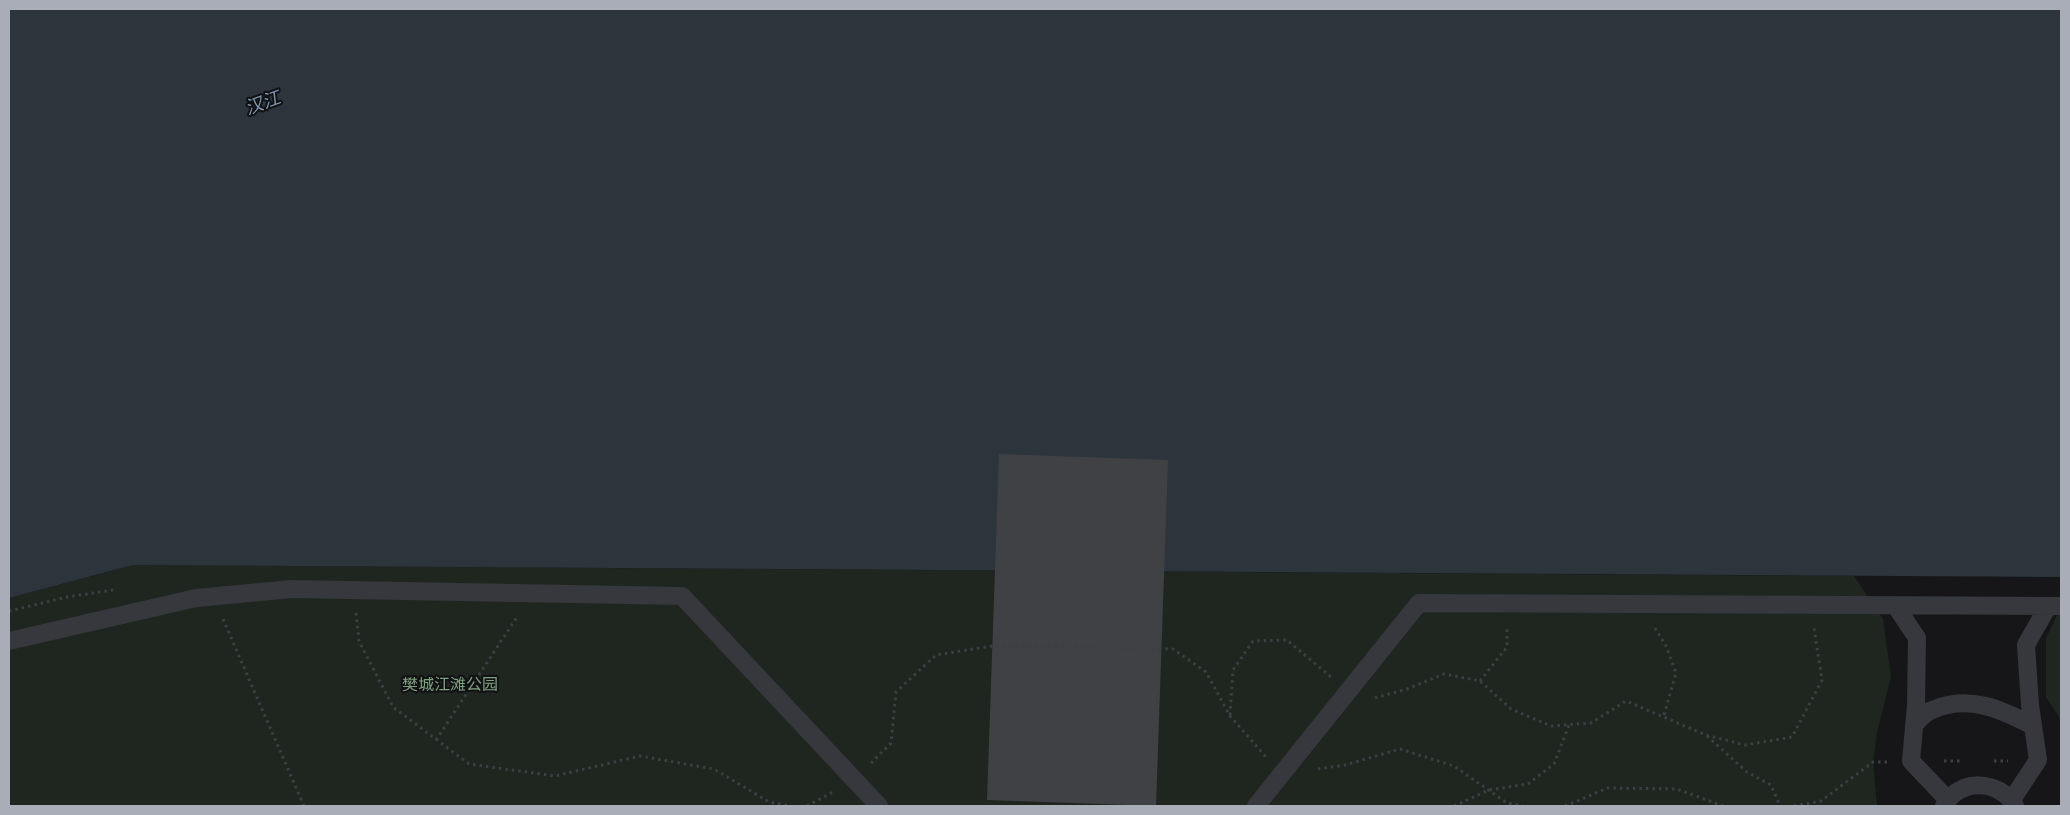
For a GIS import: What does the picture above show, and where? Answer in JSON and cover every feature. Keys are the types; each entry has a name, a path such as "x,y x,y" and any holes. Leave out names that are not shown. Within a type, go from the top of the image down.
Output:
{"street":[{"path":"9,641 196,598 292,589 682,596 879,806"},
{"path":"1256,806 1420,603 2054,606"},
{"path":"1895,606 1917,638 1911,761 1946,803 1965,787 1978,785 1996,789 2013,803 2038,760 2030,706 2026,645 2054,606"},
{"path":"1914,725 1930,710 1957,703 1975,703 2004,711 2033,726"}],"path":[{"path":"354,590 359,641 393,707 469,764 556,776 640,756 714,770 770,802 789,806"},
{"path":"436,740 533,593"},
{"path":"1480,681 1507,647 1507,628 1491,604"},
{"path":"1639,604 1666,646 1676,673 1664,715"},
{"path":"1230,716 1233,670 1253,641 1287,640 1316,663 1347,693 1374,698 1407,689 1444,674 1480,681 1511,709 1551,726 1591,723 1626,701 1664,715 1706,735 1745,745 1792,737 1822,680 1817,643 1808,605"},
{"path":"219,610 304,806"},
{"path":"807,806 854,780 891,742 896,692 936,655 992,646 1173,649 1206,672 1230,716 1263,752 1280,776 1345,765 1400,749 1454,766 1507,803 1523,806"},
{"path":"1454,806 1489,790 1528,784 1554,764 1568,725"},
{"path":"1706,735 1747,772 1771,785 1780,806"},
{"path":"1565,806 1608,788 1677,789 1723,806"}],"green space":[{"name":"樊城江滩公园","path":"133,565 1854,576 1883,619 1891,677 1877,733 1873,762 1877,806 9,806 9,598"},
{"path":"2061,607 2061,725 2059,717 2046,697 2046,638"}],"water":[{"name":"汉江","path":"9,9 2061,9 2061,577 133,565 9,598"}],"building":[{"path":"999,454 1168,460 1156,806 987,800"}]}
